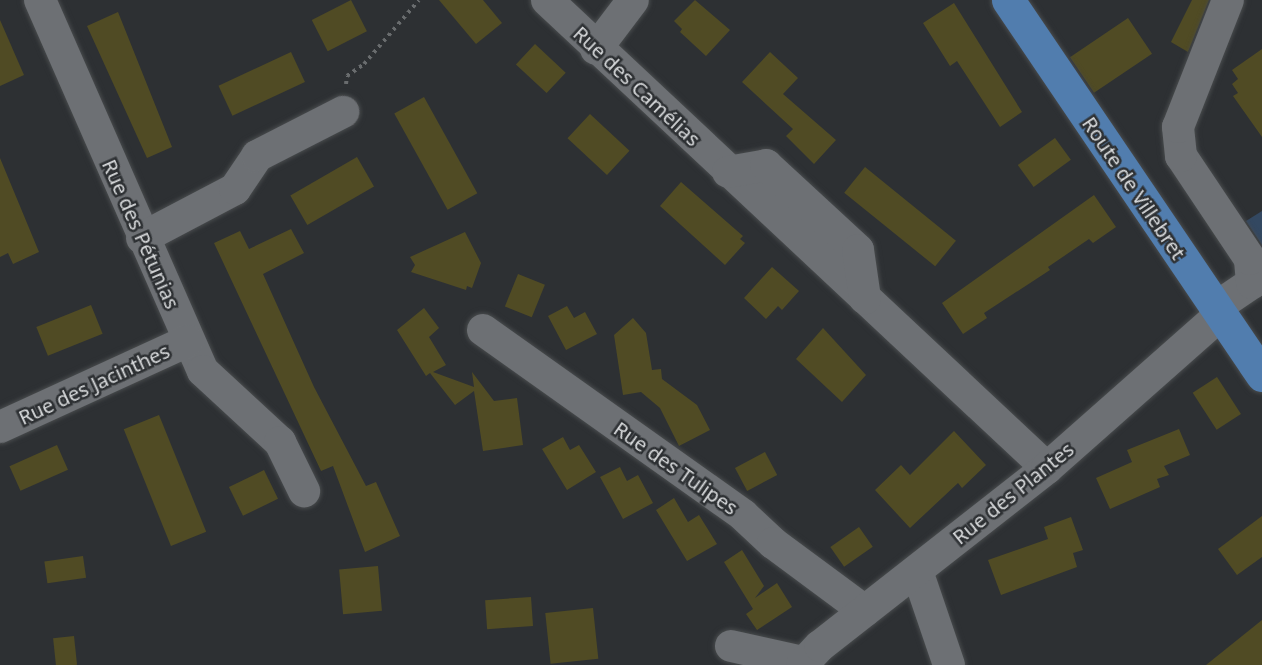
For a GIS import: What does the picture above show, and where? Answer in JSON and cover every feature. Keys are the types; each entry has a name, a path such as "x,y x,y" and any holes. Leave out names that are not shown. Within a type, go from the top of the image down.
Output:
{"main road":[{"name":"Route de Villebret","path":"1008,0 1217,312 1262,375"}],"street":[{"name":"Rue des Pétunias","path":"40,0 141,238 203,371 280,442 304,491"},
{"name":"Rue des Camélias","path":"547,0 596,49 1047,468"},
{"path":"596,49 633,0"},
{"name":"Rue des Plantes","path":"803,664 865,611 1047,468 1217,312 1252,283 1250,259 1181,156 1178,127 1228,0"},
{"path":"141,238 235,189 257,156 343,112"},
{"name":"Rue des Tulipes","path":"483,330 743,515 773,543 865,611"},
{"name":"Rue des Jacinthes","path":"0,427 188,341"},
{"path":"917,571 948,665"},
{"path":"731,646 803,664"}],"path":[{"path":"343,112 347,76 364,64 419,0"}],"shaded area":[{"path":"1262,211 1262,245 1246,221"}],"building":[{"path":"351,0 367,31 328,51 312,20"},
{"path":"439,0 483,0 502,23 476,44"},
{"path":"695,0 730,30 706,56 680,32 682,29 674,21"},
{"path":"1192,0 1209,0 1188,52 1171,42"},
{"path":"954,3 1022,112 1000,127 957,61 950,66 923,23"},
{"path":"118,12 172,147 147,158 87,26"},
{"path":"1128,18 1152,54 1094,93 1070,57"},
{"path":"0,20 24,75 0,86"},
{"path":"535,44 566,73 547,93 516,64"},
{"path":"1262,49 1262,137 1233,96 1238,93 1232,84 1238,79 1232,70"},
{"path":"291,52 305,82 232,116 218,86"},
{"path":"770,52 798,78 783,94 836,140 814,164 786,136 793,129 742,82"},
{"path":"424,97 477,193 448,210 394,113"},
{"path":"590,114 629,151 607,175 567,138"},
{"path":"1055,138 1071,160 1034,187 1018,165"},
{"path":"357,157 374,186 307,225 290,196"},
{"path":"0,158 39,252 13,264 8,253 0,257"},
{"path":"865,167 956,241 935,266 844,193"},
{"path":"681,182 743,236 740,239 745,243 725,265 660,206"},
{"path":"1094,195 1116,227 1093,243 1089,239 1048,267 1050,270 984,313 987,318 963,334 942,303"},
{"path":"291,229 304,253 263,274 314,387 366,486 376,482 400,536 365,552 333,466 321,471 214,243 240,231 249,249"},
{"path":"465,232 481,263 472,288 467,286 466,290 411,272 415,265 410,257"},
{"path":"772,267 799,291 782,310 778,306 766,319 744,298"},
{"path":"518,274 545,285 532,317 505,306"},
{"path":"91,305 103,334 48,356 36,327"},
{"path":"567,306 574,318 585,312 597,334 566,350 548,316"},
{"path":"424,308 439,328 429,337 446,365 433,372 474,387 472,372 494,401 517,398 523,445 483,451 474,391 455,405 430,373 426,376 397,330"},
{"path":"633,318 646,333 652,370 661,369 662,379 697,405 710,430 679,446 660,408 641,392 623,395 614,335"},
{"path":"823,328 866,375 842,402 796,359"},
{"path":"1217,377 1241,414 1217,430 1193,393"},
{"path":"159,415 206,532 171,546 124,429"},
{"path":"1179,429 1190,455 1164,466 1169,475 1157,479 1160,487 1110,509 1096,478 1132,462 1127,450"},
{"path":"954,431 986,465 962,488 958,483 910,528 875,490 901,465 910,475"},
{"path":"563,437 570,450 579,445 596,472 567,490 542,449"},
{"path":"57,445 68,470 20,491 9,466"},
{"path":"765,452 777,475 747,491 735,468"},
{"path":"620,467 627,481 638,475 653,503 623,519 600,477"},
{"path":"264,470 278,499 243,516 229,487"},
{"path":"674,498 688,522 699,515 717,544 687,561 656,510"},
{"path":"1262,516 1262,557 1237,575 1218,549"},
{"path":"1071,517 1083,550 1073,553 1077,567 1001,595 988,560 1048,539 1044,527"},
{"path":"859,527 873,547 844,567 830,547"},
{"path":"742,550 764,586 755,598 777,583 792,607 757,630 746,614 753,609 724,562"},
{"path":"83,556 86,578 47,583 44,561"},
{"path":"378,566 382,611 343,614 339,569"},
{"path":"531,597 533,626 487,629 485,600"},
{"path":"593,608 598,659 551,664 545,613"},
{"path":"1262,620 1262,665 1206,665"},
{"path":"74,636 77,665 56,665 53,638"}]}
